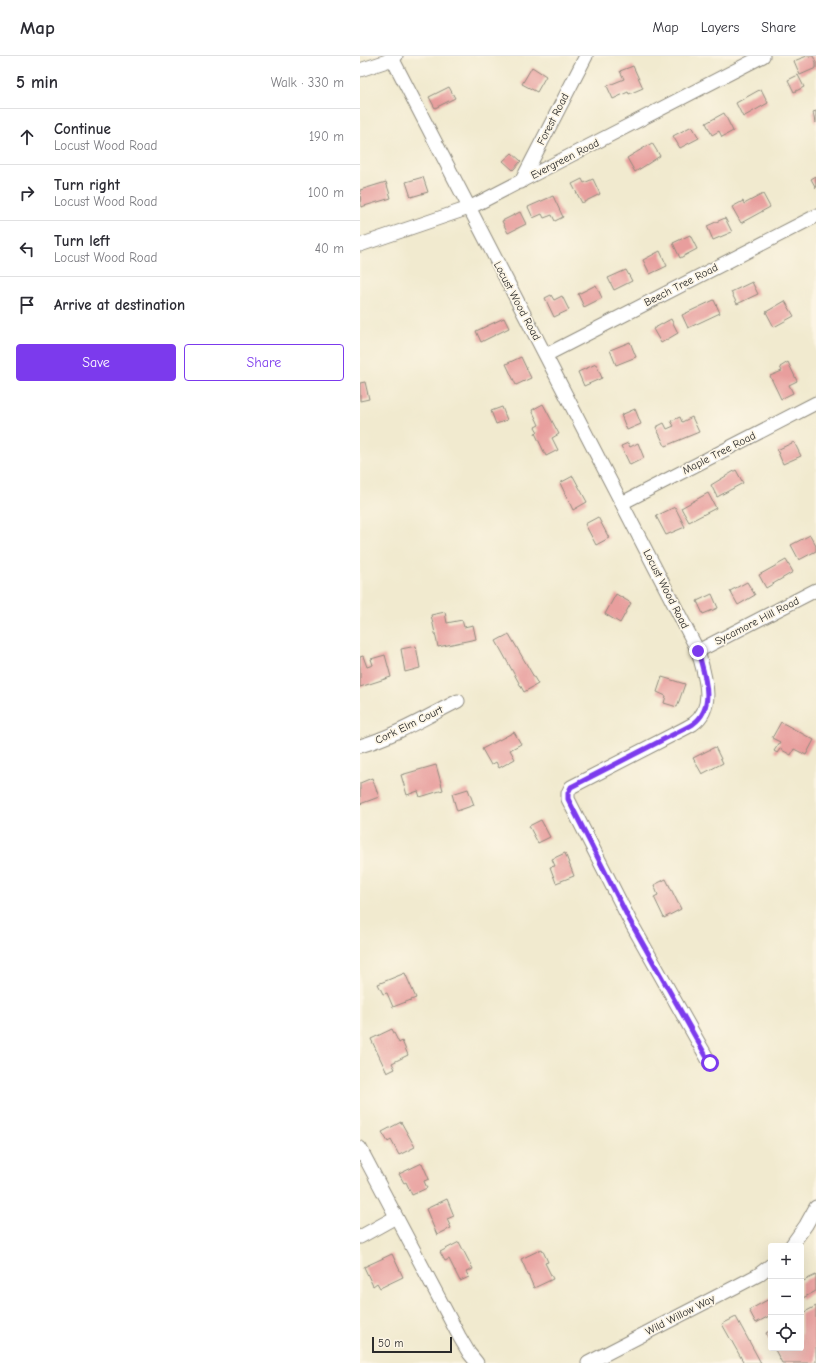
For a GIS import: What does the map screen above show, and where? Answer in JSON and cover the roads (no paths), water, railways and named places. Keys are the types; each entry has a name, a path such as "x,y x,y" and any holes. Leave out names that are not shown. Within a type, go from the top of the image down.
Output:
{"street":[{"name":"Forest Road","path":"521,182 586,56"},
{"name":"Evergreen Road","path":"360,245 469,208 763,56"},
{"path":"360,70 393,57"},
{"name":"Locust Wood Road","path":"393,57 469,208 698,651 707,697 705,708 701,717 694,724 571,787 568,793 568,799 630,921 710,1063"},
{"name":"Beech Tree Road","path":"546,355 816,216"},
{"name":"Maple Tree Road","path":"622,503 816,403"},
{"name":"Sycamore Hill Road","path":"698,651 816,590"},
{"name":"Cork Elm Court","path":"360,746 375,742 458,701"},
{"path":"360,1148 459,1336 477,1363"},
{"path":"793,1243 806,1225 816,1207"},
{"path":"360,1237 396,1218"},
{"name":"Wild Willow Way","path":"588,1363 752,1278 768,1267"}]}
